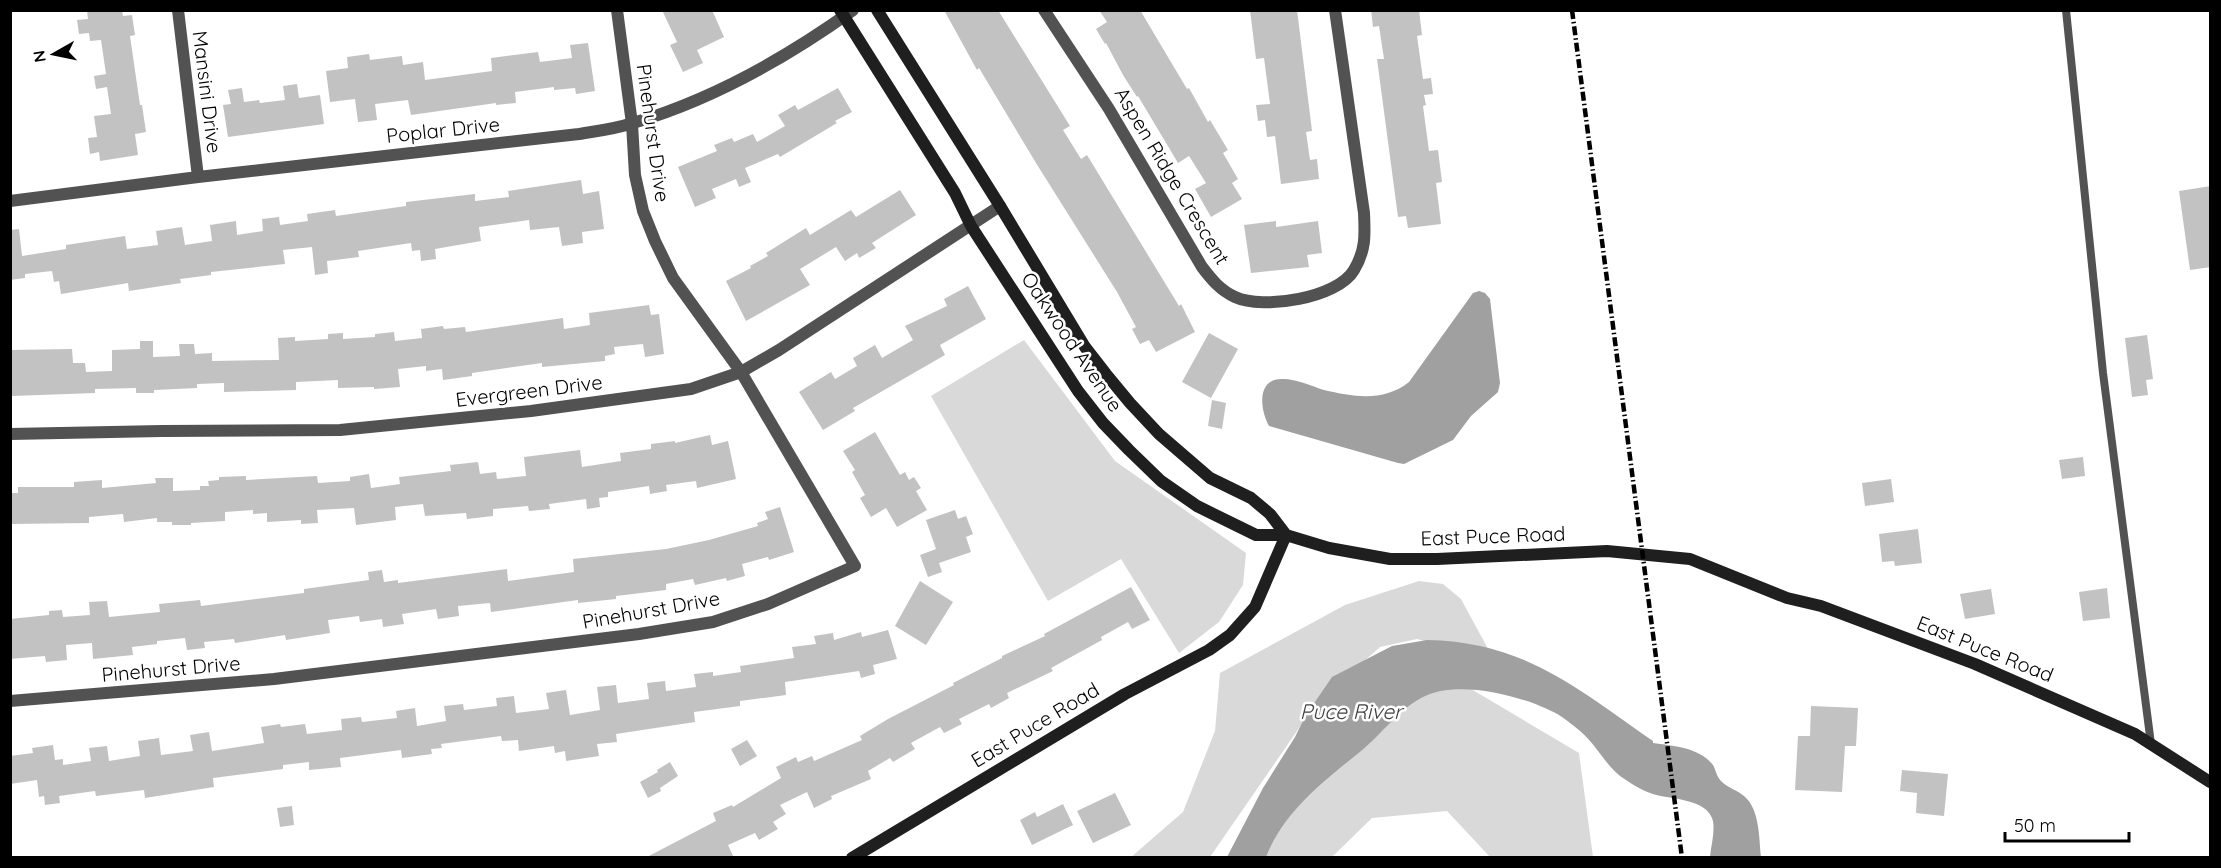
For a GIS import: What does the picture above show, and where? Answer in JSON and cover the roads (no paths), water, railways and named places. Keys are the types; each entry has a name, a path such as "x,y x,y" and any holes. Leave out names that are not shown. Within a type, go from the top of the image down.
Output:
{"main road":[{"name":"Oakwood Avenue","path":"876,10 1000,206 1085,347 1130,403 1159,434 1209,478 1251,498 1270,514 1286,536"},
{"name":"Oakwood Avenue","path":"845,13 955,193 971,226 1078,391 1102,423 1161,481 1197,506 1256,535 1286,536"},
{"name":"East Puce Road","path":"852,858 1125,694 1209,650 1230,635 1255,607 1286,536 1329,548 1390,559 1607,551 1690,559 1787,598 1821,606 1975,664 2135,734 2211,782"}],"street":[{"name":"Mansini Drive","path":"178,10 198,177"},
{"name":"Pinehurst Drive","path":"10,701 274,679 639,634 713,622 768,604 855,566 741,372 673,278 643,211 635,175 632,124 617,10"},
{"name":"Aspen Ridge Crescent","path":"1044,10 1109,109 1202,267 1219,289 1237,298 1259,303 1293,300 1331,290 1353,273 1365,246 1364,213 1335,10"},
{"name":"Poplar Drive","path":"10,201 198,177 579,134 632,124 733,85 845,13"},
{"name":"Evergreen Drive","path":"10,434 162,430 340,430 531,411 691,389 741,372 779,350 1000,206"}],"lane":[{"path":"2066,10 2103,373 2151,744"}],"water":[{"path":"1479,291 1485,293 1490,299 1500,383 1498,392 1471,416 1453,440 1404,464 1269,426 1262,404 1262,396 1264,389 1274,380 1293,380 1324,390 1357,396 1389,393 1409,382 1473,293"},
{"name":"Puce River","path":"1427,640 1493,649 1521,659 1573,686 1653,743 1685,748 1701,754 1713,765 1721,781 1741,794 1753,808 1758,825 1761,857 1710,857 1713,821 1703,807 1695,803 1650,793 1629,782 1613,769 1576,727 1562,717 1532,703 1494,692 1455,689 1423,697 1398,715 1369,744 1306,798 1283,825 1266,857 1227,857 1263,788 1306,715 1332,677 1392,646"}],"railway":[{"path":"1572,10 1682,858"}]}
